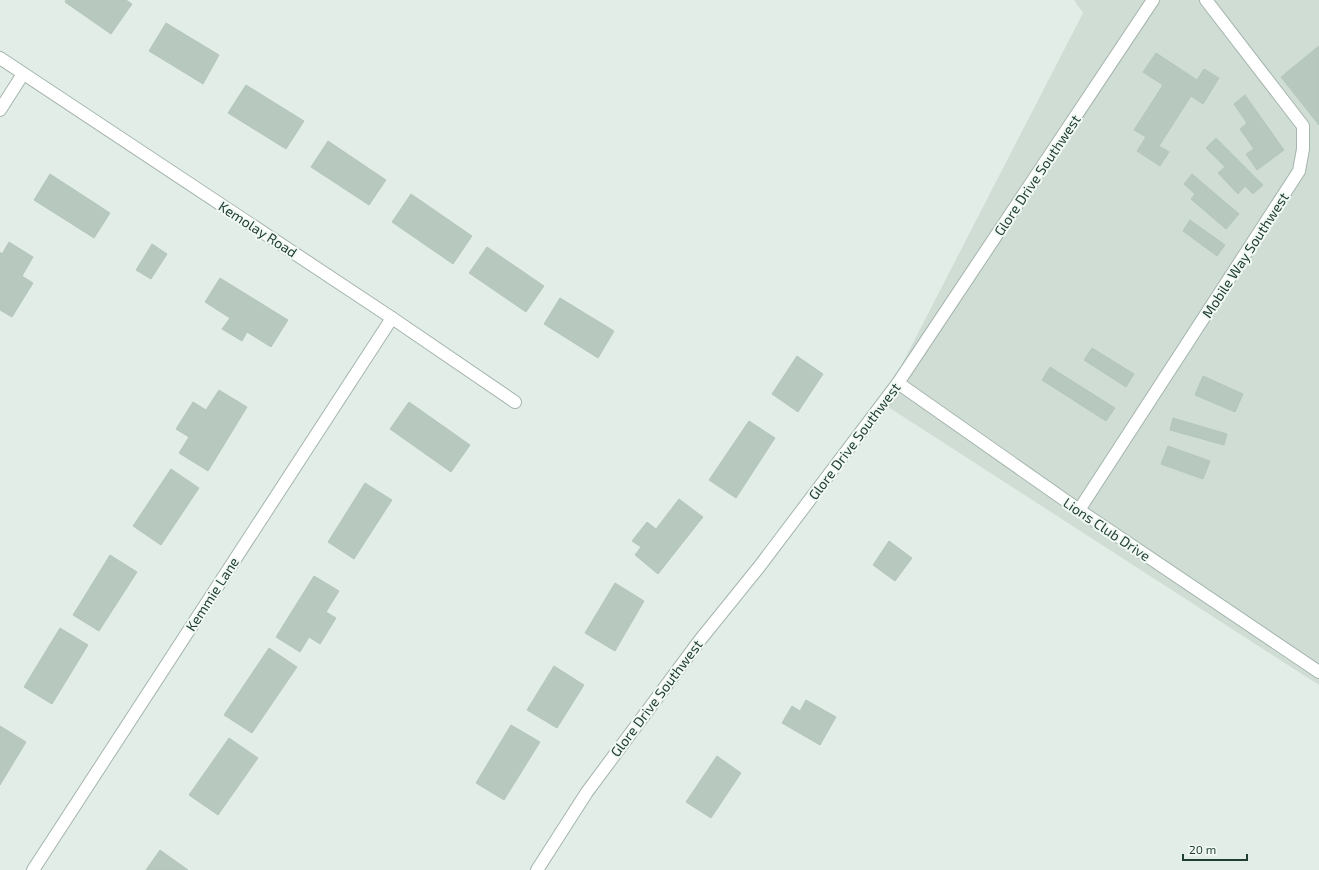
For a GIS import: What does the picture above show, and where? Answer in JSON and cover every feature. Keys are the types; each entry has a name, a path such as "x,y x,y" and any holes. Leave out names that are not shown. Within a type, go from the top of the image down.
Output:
{"street":[{"name":"Glore Drive Southwest","path":"537,870 586,792 700,640 759,567 898,383 1153,0"},
{"name":"Mobile Way Southwest","path":"1079,510 1299,171 1303,149 1303,126 1206,0"},
{"name":"Kemolay Road","path":"0,58 392,318 515,402"},
{"path":"0,110 23,74"},
{"name":"Kemmie Lane","path":"33,870 392,318"},
{"name":"Lions Club Drive","path":"898,383 1079,510 1319,672"}],"shaded area":[{"path":"1074,0 1319,0 1319,685 882,403 1083,13"}],"building":[{"path":"66,0 126,0 132,4 111,34 65,2"},
{"path":"166,23 219,55 203,84 149,51"},
{"path":"1319,46 1319,125 1281,77"},
{"path":"1156,53 1197,80 1204,69 1219,78 1203,104 1191,96 1159,146 1169,152 1160,166 1137,151 1146,137 1134,130 1163,85 1143,72"},
{"path":"246,85 304,121 286,149 228,113"},
{"path":"1245,95 1284,150 1257,170 1246,154 1254,149 1240,129 1247,123 1234,104"},
{"path":"1216,138 1263,185 1253,194 1245,186 1238,194 1218,173 1225,167 1206,148"},
{"path":"328,141 386,180 369,205 311,167"},
{"path":"50,174 110,213 94,238 34,200"},
{"path":"1192,174 1239,214 1226,229 1191,199 1195,194 1184,184"},
{"path":"411,194 472,236 453,264 392,222"},
{"path":"1190,220 1225,245 1217,256 1183,231"},
{"path":"9,242 33,257 22,276 33,283 12,317 0,310 0,252 2,254"},
{"path":"152,244 167,254 151,279 136,270"},
{"path":"487,247 544,286 526,312 469,273"},
{"path":"220,278 288,320 271,347 247,332 242,341 222,329 230,318 205,302"},
{"path":"560,298 614,331 598,358 544,324"},
{"path":"1092,348 1134,374 1126,387 1084,360"},
{"path":"797,356 823,374 798,412 772,394"},
{"path":"1050,367 1115,408 1106,421 1042,380"},
{"path":"1203,376 1243,394 1235,412 1195,395"},
{"path":"219,390 247,407 208,471 179,453 189,437 176,429 193,402 206,410"},
{"path":"409,402 470,445 451,472 390,429"},
{"path":"1173,418 1227,434 1224,445 1170,430"},
{"path":"749,421 775,438 736,498 709,480"},
{"path":"1168,446 1210,461 1203,479 1161,464"},
{"path":"171,469 199,488 161,545 133,526"},
{"path":"365,483 392,500 354,559 328,542"},
{"path":"679,499 703,517 658,574 635,555 641,547 632,541 647,522 656,529"},
{"path":"889,541 912,558 895,581 873,565"},
{"path":"110,555 137,572 99,631 73,615"},
{"path":"314,576 339,591 326,612 336,618 320,644 309,637 300,652 276,637"},
{"path":"615,583 644,601 615,651 585,633"},
{"path":"60,628 88,645 52,704 24,687"},
{"path":"269,648 297,667 252,733 224,715"},
{"path":"554,666 584,685 557,728 527,710"},
{"path":"806,700 836,717 820,745 782,723 792,706 800,711"},
{"path":"511,725 540,742 504,800 476,783"},
{"path":"0,726 26,742 0,785"},
{"path":"229,738 258,758 218,815 189,795"},
{"path":"717,756 741,773 711,818 686,802"},
{"path":"160,850 188,870 146,870"}]}
